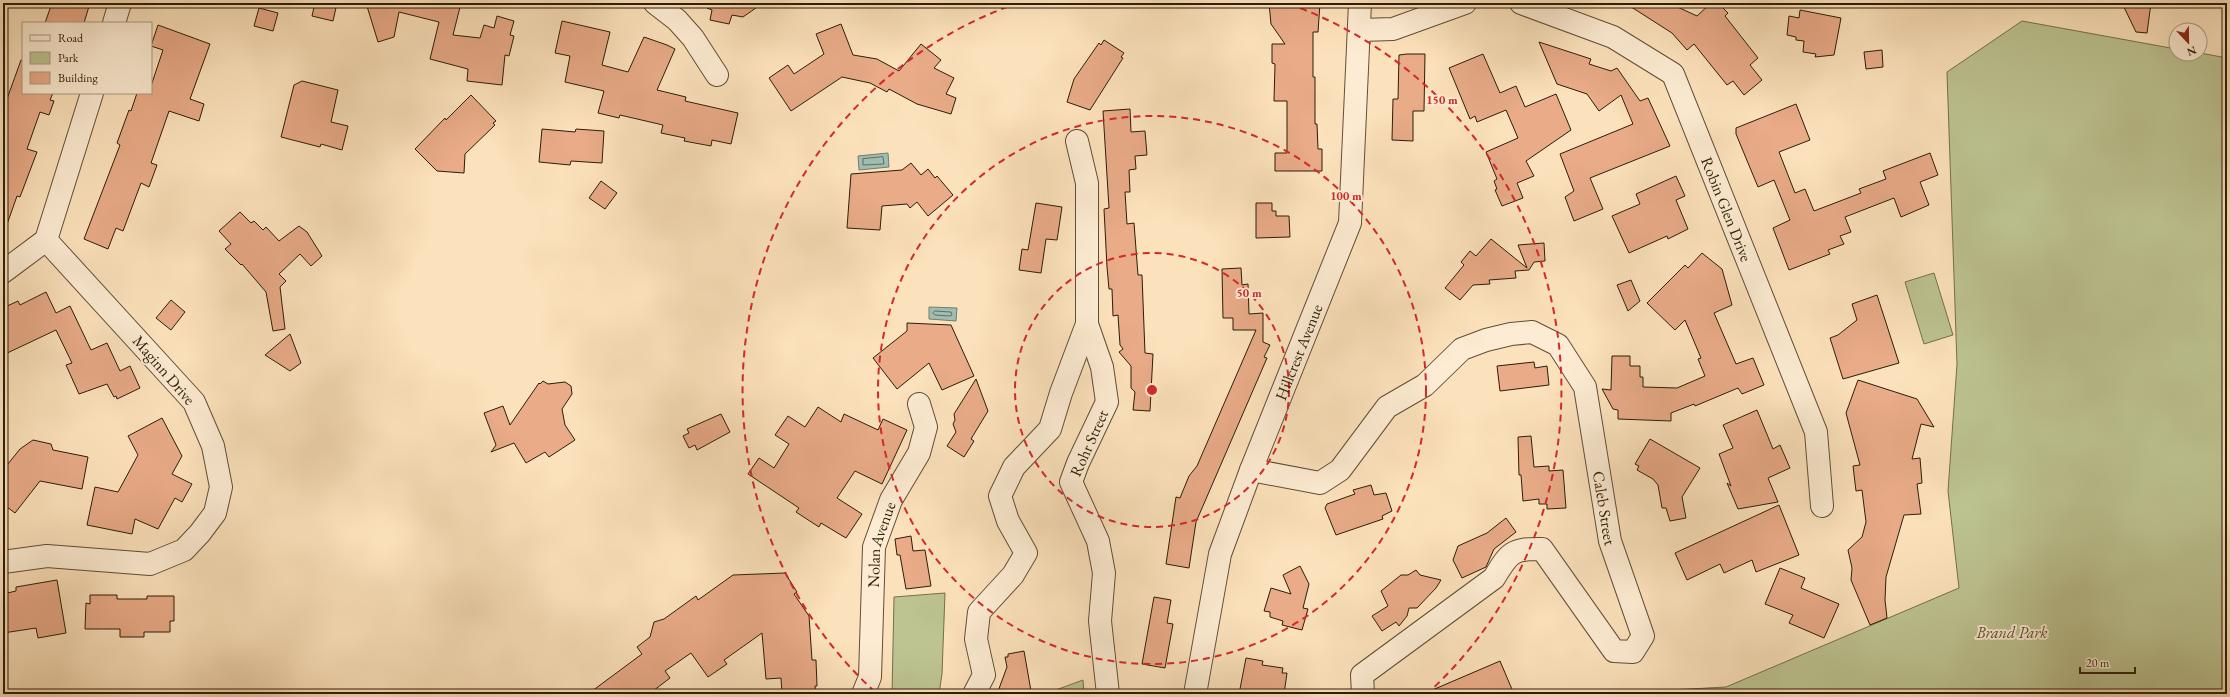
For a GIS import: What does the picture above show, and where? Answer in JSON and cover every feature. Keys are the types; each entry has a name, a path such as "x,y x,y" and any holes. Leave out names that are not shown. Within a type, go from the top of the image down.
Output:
{"street":[{"path":"114,22 120,3"},
{"path":"655,3 677,20 693,38 717,75"},
{"name":"Hillcrest Avenue","path":"1195,694 1220,554 1251,470 1350,223 1361,30 1360,3"},
{"path":"1361,30 1393,28 1465,3"},
{"name":"Robin Glen Drive","path":"1522,3 1613,37 1673,74 1816,432 1822,506"},
{"path":"3,272 46,240 92,94"},
{"name":"Rohr Street","path":"1077,141 1087,183 1087,324 1102,367 1107,402 1078,462 1071,482 1098,541 1104,573 1100,621 1108,694"},
{"name":"Maginn Drive","path":"3,562 47,556 150,564 184,550 200,533 215,513 221,487 213,446 194,402 46,240"},
{"path":"974,694 984,675 976,638 979,612 1013,575 1026,553 1008,521 1000,496 1014,467 1050,430 1061,393 1087,324"},
{"name":"Caleb Street","path":"1251,470 1320,483 1340,470 1387,407 1425,385 1462,349 1486,340 1512,334 1532,332 1558,345 1585,387 1610,541 1643,636 1633,652 1614,651 1542,549 1521,549 1505,560 1494,578 1362,675 1363,694"},
{"name":"Nolan Avenue","path":"863,694 870,677 874,547 891,500 919,453 926,427 918,404"}],"green space":[{"name":"Brand Park","path":"2022,21 2168,48 2168,62 2208,62 2208,54 2227,58 2227,694 1597,694 1726,687 1959,588 1948,491 1957,364 1947,72"},
{"path":"1934,273 1953,335 1924,344 1905,282"},
{"path":"945,593 942,674 939,694 892,694 894,597"},
{"path":"1083,680 1084,694 1045,694"}],"water":[{"path":"888,153 889,167 859,170 858,156"},
{"path":"929,307 957,308 956,321 929,319"}],"building":[{"path":"52,3 90,3 84,22 45,22"},
{"path":"315,3 337,3 333,21 312,16"},
{"path":"366,3 461,3 453,35 480,38 484,25 494,28 497,16 514,21 510,35 514,36 509,56 505,55 502,85 467,81 468,69 430,59 439,22 399,12 394,37 378,42"},
{"path":"707,3 763,3 743,17 732,15 729,24 710,20 712,10 707,8"},
{"path":"1269,3 1320,3 1318,32 1313,32 1313,77 1315,77 1315,124 1317,124 1318,149 1322,149 1322,171 1275,171 1275,153 1287,153 1287,101 1274,101 1275,64 1272,63 1272,44 1285,44 1271,24"},
{"path":"1625,3 1669,3 1697,16 1711,3 1718,3 1728,13 1725,16 1758,58 1750,65 1762,80 1744,95 1733,81 1727,85 1694,44 1687,50 1672,33"},
{"path":"2122,3 2151,3 2147,33 2136,32"},
{"path":"259,8 278,13 273,31 254,26"},
{"path":"1800,10 1841,18 1834,55 1815,57 1816,54 1803,52 1804,41 1796,40 1796,37 1787,35 1789,16 1799,18"},
{"path":"562,21 610,32 602,65 628,72 644,37 675,49 657,90 686,97 685,101 738,113 731,144 712,140 711,146 684,141 685,138 661,133 663,125 620,115 619,118 598,113 604,91 565,82 570,56 555,53"},
{"path":"841,24 853,55 877,59 899,71 921,44 941,60 934,68 954,78 946,94 956,98 951,114 917,104 889,89 887,92 870,83 842,77 791,111 769,78 788,65 794,74 824,54 816,34"},
{"path":"158,25 210,44 190,99 204,104 199,121 169,111 151,163 157,165 149,187 141,183 123,231 116,228 108,249 84,239 120,145 117,143 129,110 131,111 137,94 152,94 152,83 163,50 152,46"},
{"path":"1104,40 1124,53 1121,57 1123,58 1090,110 1067,102 1074,79 1099,43 1101,45"},
{"path":"1539,42 1591,59 1589,64 1611,71 1617,68 1640,101 1648,98 1670,146 1590,178 1603,209 1574,221 1565,197 1574,191 1560,154 1633,124 1621,95 1599,111 1587,94 1557,84"},
{"path":"1882,50 1883,67 1866,69 1864,52"},
{"path":"1425,54 1424,111 1413,111 1413,141 1392,140 1393,99 1398,99 1399,55"},
{"path":"1483,54 1500,93 1516,86 1525,107 1556,94 1571,130 1526,161 1534,176 1517,183 1523,198 1502,206 1495,190 1497,189 1494,181 1497,179 1486,152 1518,138 1506,110 1477,122 1475,116 1470,119 1449,68"},
{"path":"22,60 22,94 53,94 50,100 54,101 49,115 40,112 27,149 37,152 20,197 17,196 5,230 3,229 3,110"},
{"path":"302,81 338,90 331,122 348,126 342,150 321,144 320,147 281,137 294,85"},
{"path":"471,95 496,121 493,123 495,125 465,154 464,173 437,171 415,149 445,118 446,120"},
{"path":"1796,104 1810,140 1779,152 1795,193 1805,189 1814,211 1861,193 1859,189 1886,179 1883,171 1930,153 1938,175 1920,182 1929,205 1901,217 1894,198 1845,217 1851,232 1840,236 1844,244 1828,250 1830,254 1789,270 1773,228 1790,220 1774,180 1758,187 1736,134 1736,128"},
{"path":"1130,109 1131,132 1145,131 1147,155 1135,156 1136,169 1129,170 1130,192 1125,192 1127,224 1134,223 1138,275 1142,275 1145,353 1153,354 1150,411 1133,410 1135,392 1131,388 1131,366 1119,352 1123,349 1120,345 1118,315 1113,316 1112,289 1109,289 1107,267 1104,209 1109,208 1103,111"},
{"path":"542,129 575,132 576,129 604,131 602,163 571,161 570,165 539,162"},
{"path":"911,163 921,175 928,169 935,178 937,176 953,195 928,216 917,202 910,208 907,204 882,206 880,230 847,228 851,174 902,170"},
{"path":"1676,176 1685,196 1676,200 1688,229 1668,239 1667,236 1629,253 1612,216 1640,204 1636,194"},
{"path":"601,181 617,193 605,209 589,198"},
{"path":"1036,203 1062,207 1057,240 1046,239 1041,273 1019,270 1022,249 1028,250"},
{"path":"1256,203 1272,203 1272,211 1276,211 1276,216 1289,216 1290,237 1256,238"},
{"path":"240,212 251,223 254,221 263,230 266,227 279,241 299,226 307,232 322,256 311,266 300,254 279,274 286,281 280,287 285,329 273,331 266,292 242,264 241,265 225,249 231,244 219,231"},
{"path":"1491,239 1527,268 1518,245 1544,243 1545,261 1534,262 1529,270 1515,271 1516,278 1489,280 1490,284 1473,285 1460,300 1445,288 1464,265 1461,262 1470,251 1476,256"},
{"path":"1702,253 1722,269 1732,305 1714,313 1736,364 1753,358 1764,385 1742,394 1738,388 1695,406 1694,404 1671,413 1671,421 1618,419 1618,410 1613,409 1602,389 1611,390 1612,356 1630,356 1630,366 1640,366 1640,377 1643,377 1643,387 1677,388 1705,376 1698,359 1701,358 1685,320 1675,330 1647,303 1685,265 1688,268"},
{"path":"1241,268 1242,285 1248,284 1249,314 1263,313 1263,342 1270,345 1264,357 1267,358 1196,522 1189,568 1166,564 1176,497 1180,498 1189,476 1197,466 1256,330 1233,330 1233,318 1223,318 1222,269"},
{"path":"1631,280 1640,301 1628,311 1617,285"},
{"path":"46,292 56,313 70,306 91,350 107,343 120,371 130,366 140,388 117,399 116,396 114,397 107,384 79,394 66,365 72,363 56,330 3,355 3,308 18,301 20,305"},
{"path":"1877,295 1899,363 1843,379 1830,338 1838,335 1857,320 1852,304"},
{"path":"171,300 185,312 171,330 156,318"},
{"path":"907,323 951,325 974,376 942,390 929,363 897,389 873,358 907,331"},
{"path":"290,334 301,363 290,371 265,355"},
{"path":"1534,362 1535,368 1547,366 1549,385 1500,391 1497,366"},
{"path":"976,379 988,411 971,439 974,441 964,457 947,446 956,432 953,424 955,420 954,414"},
{"path":"1858,380 1917,399 1934,427 1921,424 1912,459 1920,458 1922,483 1917,484 1921,514 1904,515 1886,577 1885,600 1887,618 1870,625 1851,580 1852,568 1848,550 1862,537 1866,522 1862,490 1856,491 1853,466 1860,465 1846,413"},
{"path":"543,381 548,384 565,382 571,386 572,394 562,409 565,425 575,440 549,457 545,452 526,463 514,443 491,452 496,445 484,413 503,406 510,425 539,383 540,384"},
{"path":"818,407 841,422 844,414 878,430 883,419 907,430 882,484 855,471 837,498 862,514 846,538 821,523 819,527 796,512 799,508 748,474 759,458 774,468 789,444 775,435 788,416 805,427"},
{"path":"1757,410 1773,449 1780,445 1790,468 1768,478 1778,502 1738,509 1727,483 1731,486 1719,454 1733,448 1723,425"},
{"path":"721,414 730,432 697,450 695,445 689,448 683,436 689,433 687,429"},
{"path":"162,418 182,456 172,474 192,484 182,502 175,498 158,529 135,519 132,534 87,525 95,487 118,492 138,455 128,436"},
{"path":"1531,436 1534,467 1549,466 1549,471 1563,470 1566,508 1547,509 1547,504 1539,504 1539,499 1523,501 1521,475 1519,475 1518,437"},
{"path":"1650,439 1700,468 1682,497 1686,518 1670,521 1666,508 1662,508 1658,485 1653,479 1637,470 1639,466 1635,464"},
{"path":"33,440 51,444 53,450 88,457 82,489 40,481 15,513 3,504 3,470 20,449"},
{"path":"1371,485 1374,495 1386,493 1392,511 1382,516 1383,519 1336,535 1325,508 1327,504 1355,494 1353,490"},
{"path":"1779,505 1799,555 1756,572 1752,560 1724,573 1720,564 1687,580 1675,553"},
{"path":"1506,518 1516,532 1494,549 1486,567 1462,578 1453,560 1458,546 1487,533"},
{"path":"911,536 913,551 925,550 931,586 906,589 900,555 897,555 895,539"},
{"path":"1300,566 1309,584 1303,608 1308,609 1302,630 1282,625 1283,621 1270,617 1270,612 1264,611 1271,588 1291,594 1283,575"},
{"path":"1780,568 1805,578 1801,588 1839,604 1824,638 1789,623 1793,615 1765,604"},
{"path":"1416,570 1420,575 1441,580 1436,588 1417,608 1409,608 1407,616 1399,626 1396,622 1382,631 1372,616 1388,606 1381,591 1401,575 1408,575"},
{"path":"785,573 797,592 794,594 809,616 812,660 816,660 816,694 782,694 781,678 766,679 762,633 724,660 727,664 708,677 691,653 665,671 670,678 649,694 588,694 642,654 637,647 650,637 654,622 664,619 696,596 698,600 733,575"},
{"path":"57,580 66,633 38,638 36,628 3,633 3,594 16,591 16,587"},
{"path":"90,595 117,595 117,599 147,599 147,596 174,596 174,621 170,621 170,632 144,632 144,637 120,637 120,629 85,629 86,603 90,604"},
{"path":"1154,597 1171,600 1167,623 1173,624 1165,668 1142,664"},
{"path":"1024,651 1031,691 1028,692 1028,694 997,694 1007,667 1005,657 1008,657 1008,654"},
{"path":"1246,658 1263,661 1262,665 1283,668 1282,673 1287,673 1284,694 1239,694"},
{"path":"1500,661 1514,694 1423,694"}]}
